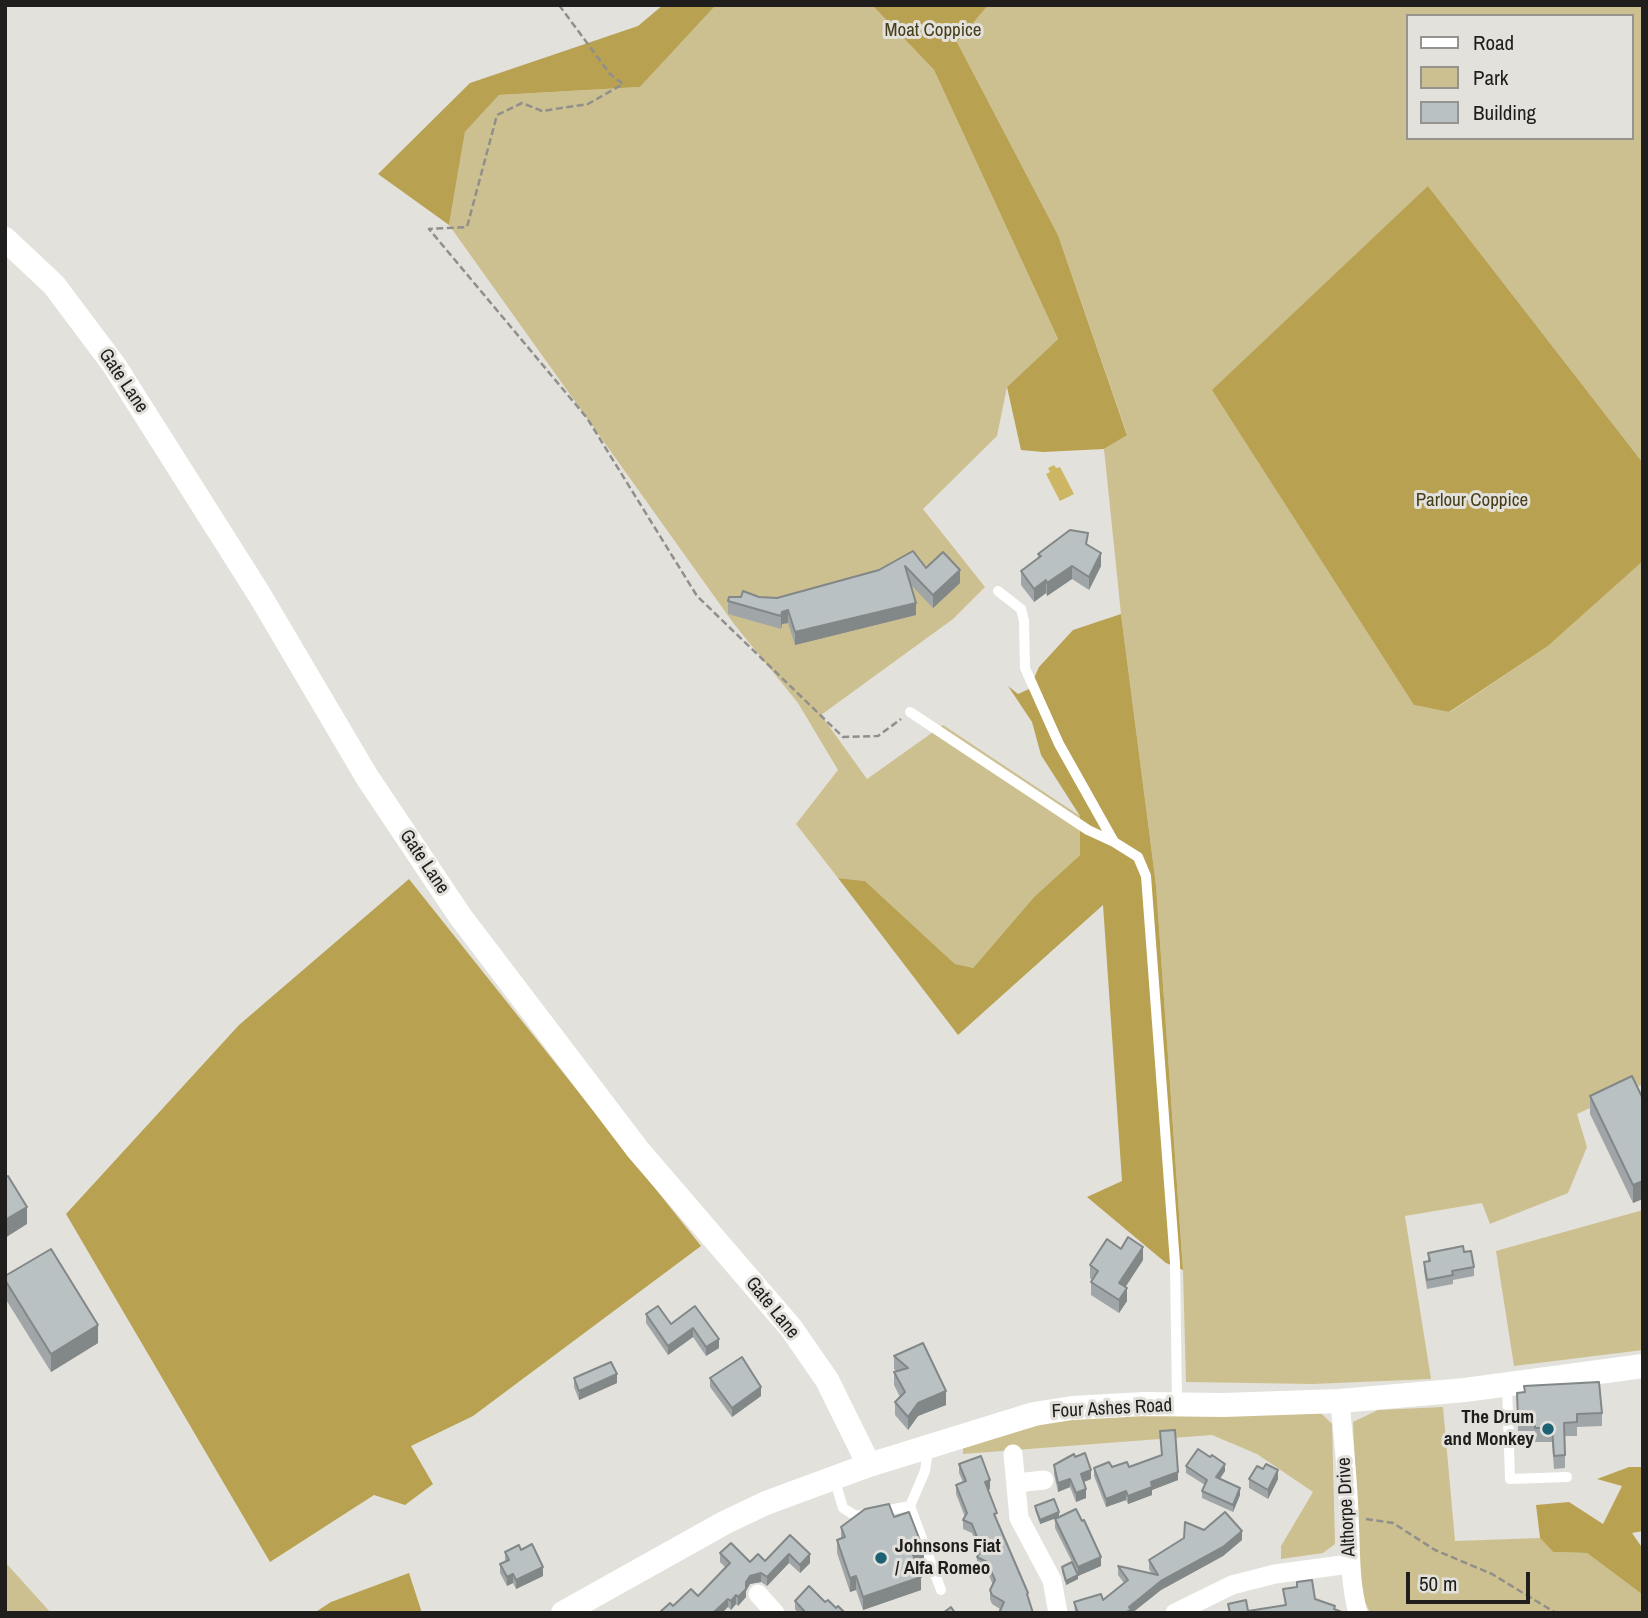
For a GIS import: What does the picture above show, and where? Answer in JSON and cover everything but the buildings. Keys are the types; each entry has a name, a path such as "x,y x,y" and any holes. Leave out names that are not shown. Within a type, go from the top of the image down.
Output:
{"street":[{"name":"Gate Lane","path":"5,239 54,285 114,365 259,594 367,776 460,916 638,1150 791,1328 827,1380 869,1465"},
{"name":"Four Ashes Road","path":"563,1613 588,1607 724,1523 766,1503 869,1465 1034,1414 1072,1408 1340,1401 1507,1384 1643,1366"},
{"name":"Althorpe Drive","path":"1340,1401 1350,1517 1349,1564 1358,1613"},
{"path":"1013,1454 1019,1518 1052,1580 1058,1613"},
{"path":"1016,1483 1044,1480"},
{"path":"1175,1613 1200,1607 1232,1585 1264,1577 1349,1564"},
{"path":"758,1594 775,1613"}],"lane":[{"path":"999,591 1021,609 1024,621 1024,668 1059,744 1114,842"},
{"path":"910,712 1088,830 1138,857 1146,876 1175,1263 1177,1405"},
{"path":"1507,1384 1510,1479 1567,1477"},
{"path":"929,1446 925,1471 910,1506 941,1590"},
{"path":"833,1478 843,1508 856,1516 910,1506"}],"path":[{"path":"559,5 610,74 623,84 588,104 542,111 522,103 497,115 467,227 429,229 587,418 697,596 843,737 878,736 910,712"},
{"path":"1350,1517 1393,1523 1435,1550 1492,1574 1556,1613"}],"green space":[{"path":"663,5 716,5 640,87 499,95 465,132 449,225 378,174 470,83 638,26"},
{"path":"716,5 872,5 934,70 1058,339 1007,387 997,436 923,509 985,587 953,619 821,715 867,779 943,725 1080,816 1080,855 1034,897 972,969 955,964 865,881 838,878 796,824 838,770 798,703 734,624 449,225 465,132 499,95 640,87"},
{"name":"Moat Coppice","path":"872,5 988,5 957,42 1058,235 1127,435 1104,449 1043,452 1021,450 1007,387 1058,339 934,70"},
{"path":"987,5 1643,5 1643,463 1428,186 1414,705 1450,712 1548,646 1643,561 1643,1084 1577,1114 1587,1147 1568,1193 1490,1224 1482,1203 1405,1216 1431,1379 1313,1384 1186,1382 1183,1270 1156,885 1121,614 1104,449 1127,434 1058,235 957,42"},
{"name":"Parlour Coppice","path":"1428,186 1643,463 1643,561 1548,646 1449,712 1414,705 1212,390"},
{"path":"1121,614 1156,885 1183,1270 1166,1263 1087,1197 1122,1181 1103,905 958,1035 838,878 865,881 955,964 973,968 1034,897 1080,855 1080,816 1041,755 1032,722 1008,686 1018,694 1029,689 1039,667 1073,630"},
{"path":"409,879 701,1246 473,1416 411,1446 433,1484 405,1505 374,1495 270,1562 66,1214 239,1025"},
{"path":"1643,1210 1643,1350 1514,1366 1496,1251"},
{"path":"1443,1407 1455,1541 1540,1538 1553,1552 1587,1553 1643,1595 1643,1613 1370,1613 1361,1593 1353,1422 1378,1410"},
{"path":"1320,1412 1332,1424 1335,1544 1323,1553 1281,1559 1281,1546 1313,1492 1257,1454 1212,1435 963,1454 963,1447 1047,1423 1083,1417"},
{"path":"1629,1467 1643,1467 1643,1531 1632,1533 1643,1549 1643,1595 1587,1553 1553,1552 1540,1538 1536,1505 1569,1502 1603,1524 1622,1486 1597,1479"},
{"path":"5,1562 51,1613 5,1613"},
{"path":"409,1573 422,1613 314,1613 331,1602"}],"shaded area":[{"path":"1054,465 1056,468 1060,467 1074,494 1060,501 1046,474 1050,472 1048,468"}],"place":[{"name":"The Drum and Monkey","path":"1548,1429"},
{"name":"Johnsons Fiat / Alfa Romeo","path":"881,1558"}]}
